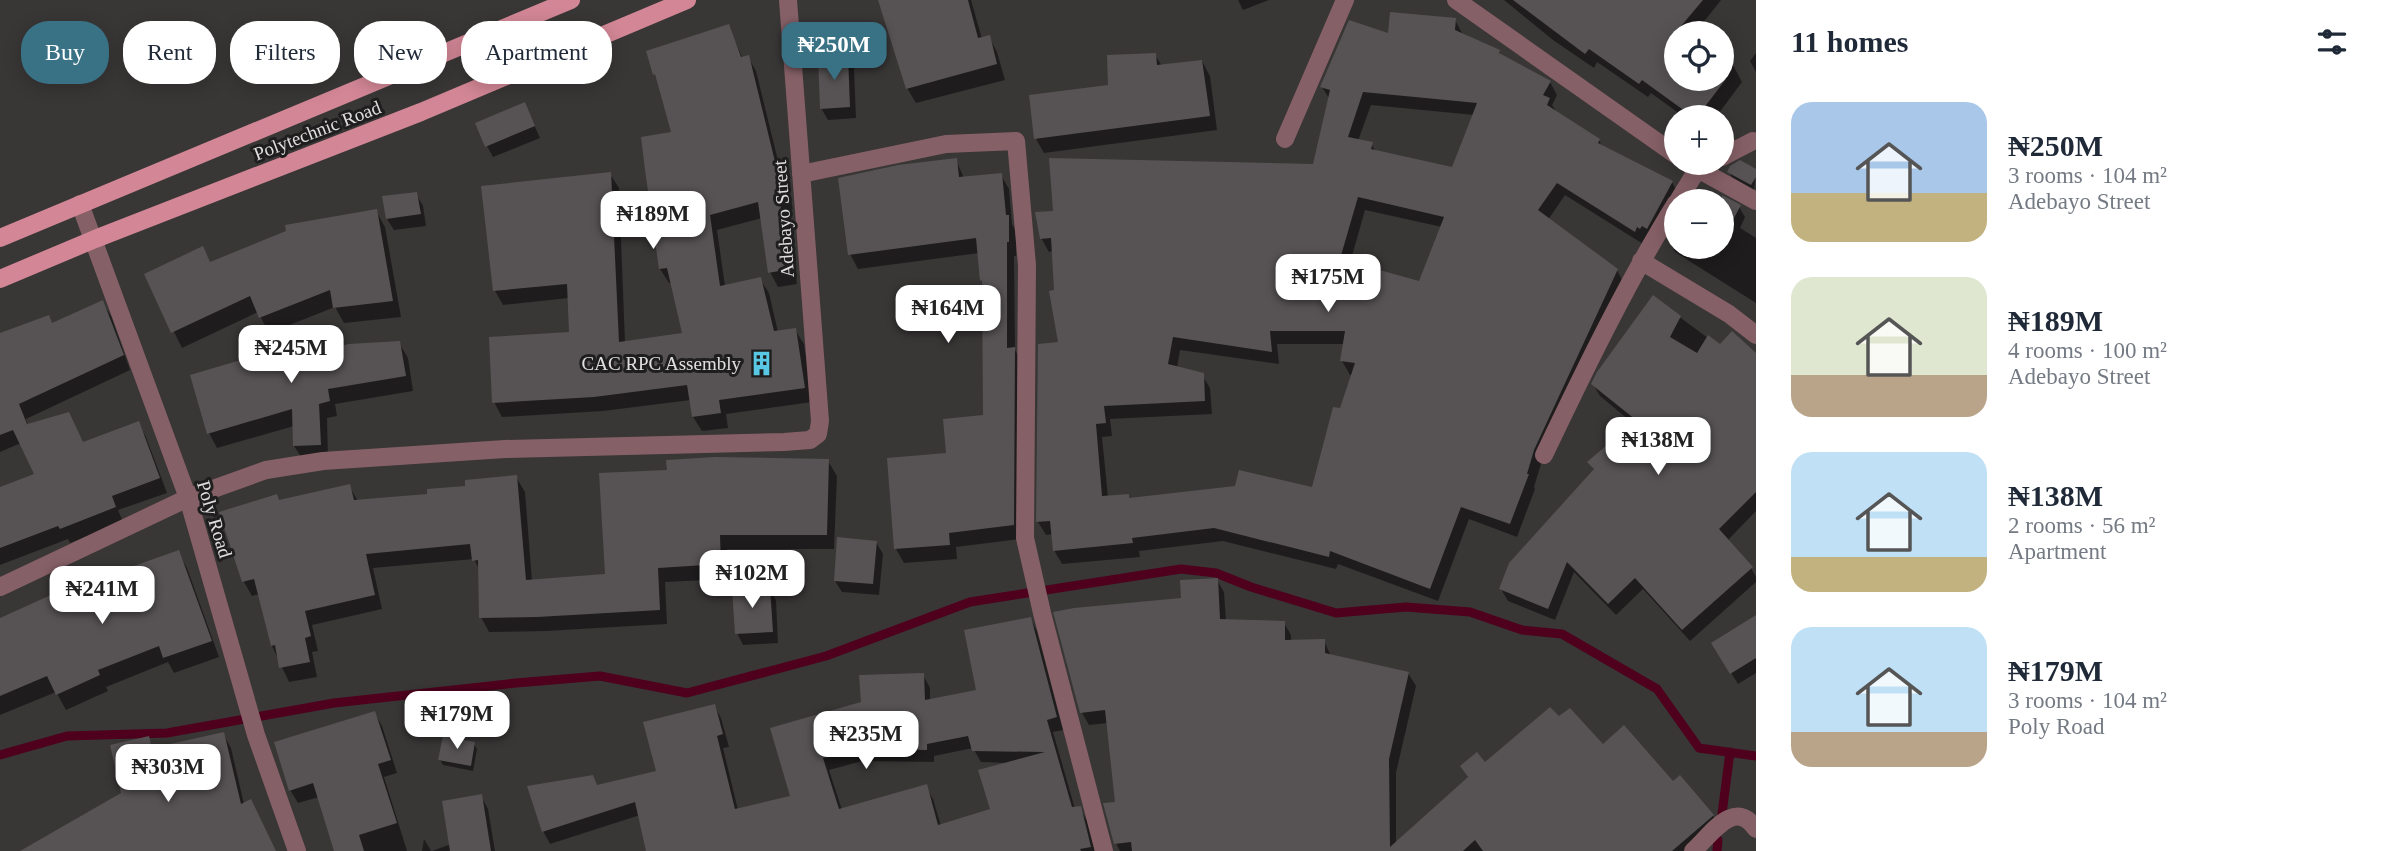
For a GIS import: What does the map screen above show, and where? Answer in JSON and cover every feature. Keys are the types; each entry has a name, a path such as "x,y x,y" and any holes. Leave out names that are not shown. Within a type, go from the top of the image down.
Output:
{"main road":[{"name":"Polytechnic Road","path":"0,238 572,0"},
{"name":"Polytechnic Road","path":"0,279 95,239 421,112 647,8 687,0"}],"street":[{"name":"Adebayo Street","path":"188,498 266,470 323,461 673,443 783,442 810,440 818,434 820,421 788,0"},
{"path":"1285,139 1345,0"},
{"path":"1456,0 1664,147"},
{"path":"801,174 946,144 1016,141 1027,265 1025,538 1104,851"},
{"path":"1734,151 1753,141"},
{"path":"1714,175 1756,201"},
{"name":"Poly Road","path":"80,204 188,498 256,735 297,851"},
{"path":"1544,455 1590,357 1664,223"},
{"path":"1641,261 1729,314 1756,335"},
{"path":"0,587 188,498"},
{"path":"1693,851 1729,817 1739,816 1750,820 1756,829"}],"building":[{"path":"878,0 968,0 978,38 990,35 997,64 906,89"},
{"path":"1513,0 1703,0 1685,21 1664,21 1664,91 1717,91 1706,105 1676,105 1642,80 1639,84 1589,49 1585,54"},
{"path":"1390,12 1456,18 1455,30 1500,50 1499,53 1551,81 1543,95 1550,98 1547,105 1600,139 1598,143 1673,181 1669,189 1664,189 1664,198 1647,229 1637,227 1635,232 1557,183 1538,210 1618,269 1534,450 1529,474 1510,524 1461,507 1430,589 1330,551 1329,557 1214,528 1132,538 1133,543 1053,551 1050,521 1036,522 1038,344 1058,342 1049,291 1054,290 1051,238 1040,239 1035,212 1053,211 1049,158 1313,164 1330,90 1320,87 1349,20 1388,33","holes":["1363,92 1477,103 1452,167 1371,149 1373,142 1348,137","1358,197 1444,217 1419,281 1340,259","1270,331 1345,331 1340,361 1355,363 1340,408 1333,407 1312,487 1239,470 1235,486 1129,498 1129,494 1102,496 1096,424 1106,423 1104,406 1205,401 1204,373 1168,364 1173,337 1272,352"]},
{"path":"729,24 741,57 749,55 778,174 781,173 786,194 779,196 790,269 768,273 758,202 710,215 720,286 761,277 774,331 796,328 805,388 719,400 721,413 692,417 687,385 594,397 492,403 489,337 569,332 567,284 493,291 481,186 611,172 619,342 682,333 667,268 659,269 645,170 641,137 671,132 646,51"},
{"path":"1156,53 1157,65 1202,60 1210,116 1034,139 1029,95 1108,85 1107,55"},
{"path":"848,55 850,107 820,109 818,56"},
{"path":"525,102 535,126 485,147 475,123"},
{"path":"957,158 959,177 1002,173 1006,215 1009,215 1007,348 1015,347 1014,525 949,533 950,545 894,549 887,458 946,453 943,419 983,415 982,280 980,281 976,238 848,255 838,178 898,165"},
{"path":"1740,160 1756,169 1756,177 1751,185 1733,175 1734,164"},
{"path":"417,192 421,214 386,219 382,196"},
{"path":"1734,201 1741,205 1734,218"},
{"path":"377,209 393,301 333,308 330,290 259,318 250,296 171,333 144,274 203,246 210,262 286,231 285,225"},
{"path":"1653,295 1681,316 1670,337 1697,353 1708,335 1720,344 1732,331 1756,353 1756,492 1719,529 1753,567 1682,630 1635,578 1608,604 1567,562 1548,609 1499,589 1509,563 1594,469 1587,462 1636,420 1591,384"},
{"path":"103,300 124,355 19,404 27,424 24,425 69,412 83,442 139,421 160,478 112,496 116,507 0,548 0,487 34,474 13,430 0,435 0,333 49,315 52,323"},
{"path":"400,341 406,376 328,389 330,401 319,404 321,445 293,446 292,409 207,434 190,375 271,351 274,360 349,344"},
{"path":"715,457 829,459 827,535 720,535 721,564 658,568 660,610 537,617 479,618 478,560 472,561 470,544 366,554 375,595 305,611 311,636 305,638 310,662 279,668 275,645 271,646 254,579 242,582 219,512 277,494 279,500 350,484 354,500 427,494 427,489 465,486 465,480 517,475 526,580 605,574 599,473 667,470 666,460"},
{"path":"837,537 877,541 873,584 834,581"},
{"path":"179,550 212,641 163,658 159,646 98,670 100,675 56,695 47,676 0,696 0,618 62,590 64,596"},
{"path":"1218,578 1220,619 1285,621 1285,640 1325,639 1325,653 1409,672 1389,759 1390,847 1468,777 1460,766 1477,752 1485,762 1550,707 1559,716 1570,708 1603,744 1624,725 1673,781 1680,775 1714,815 1672,851 1483,851 1475,840 1463,851 1132,851 1131,842 1114,844 1103,803 1115,802 1105,710 1080,713 1053,612 1181,598 1180,580"},
{"path":"770,587 773,632 735,634 732,589"},
{"path":"1756,615 1756,658 1730,674 1711,643"},
{"path":"1031,617 1057,717 1047,720 1072,807 1081,806 1091,847 1080,849 1081,851 646,851 635,802 542,832 527,786 593,775 597,785 656,771 643,722 715,704 723,734 717,736 735,809 790,796 770,728 861,702 859,675 924,673 925,700 976,690 964,630","holes":["968,736 972,751 1045,752 978,770 990,809 938,825 927,784 839,809 823,758 854,749 927,750 927,744"]},
{"path":"375,711 391,760 378,764 397,823 359,835 364,851 334,851 313,783 289,791 274,742"},
{"path":"224,732 241,804 251,799 276,851 20,851 121,793 110,745 149,736 152,748"},
{"path":"443,736 475,742 471,766 438,760"},
{"path":"482,794 491,851 450,851 442,801"}],"waterway":[{"path":"0,755 67,736 167,733 334,703 516,683 600,676 687,693 826,656 970,602 1181,569 1216,573 1251,587 1336,613 1406,607 1470,612 1522,630 1562,634 1657,689 1699,748 1756,756"},
{"path":"1722,814 1730,752"},
{"path":"1717,851 1718,840"}],"place":[{"name":"CAC RPC Assembly","path":"761,363"}]}
